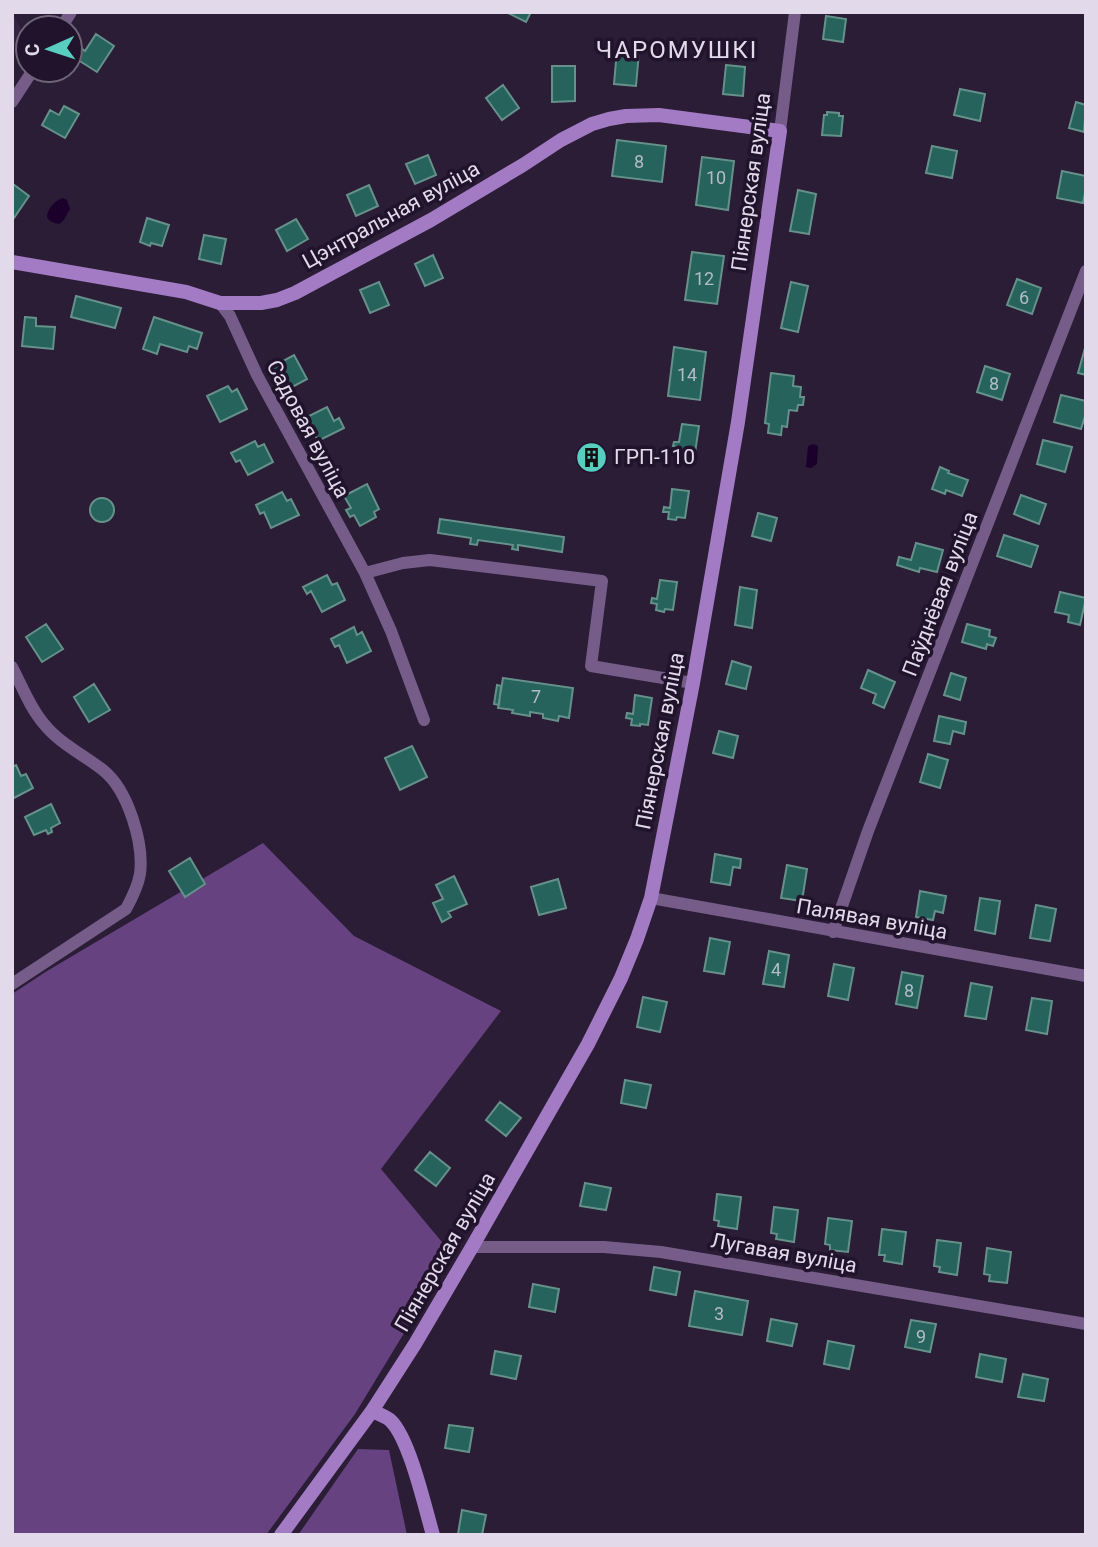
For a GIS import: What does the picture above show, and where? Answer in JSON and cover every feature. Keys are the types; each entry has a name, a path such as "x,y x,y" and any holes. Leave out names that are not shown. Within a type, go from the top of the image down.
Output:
{"street":[{"name":"Піянерская вуліца","path":"281,1535 372,1411 472,1247 588,1044 621,978 651,898 693,683 738,422 795,12"},
{"path":"12,102 24,84"},
{"name":"Цэнтральная вуліца","path":"12,262 178,291 220,303 261,303 295,293 431,220 577,131 609,118 659,115 780,131"},
{"name":"Паўднёвая вуліца","path":"833,932 873,818 1086,271"},
{"name":"Садовая вуліца","path":"220,303 230,316 257,375 365,573 391,631 424,720"},
{"path":"365,573 403,563 430,560 602,581 592,666 693,683"},
{"path":"12,667 44,725 106,772 116,784 137,832 140,852 140,874 126,909 12,984"},
{"name":"Палявая вуліца","path":"651,898 1086,976"},
{"name":"Лугавая вуліца","path":"472,1247 593,1247 661,1252 1086,1324"},
{"path":"372,1411 390,1419 399,1431 433,1535"}],"shaded area":[{"path":"12,13 14,46 12,47"},
{"path":"63,198 67,200 70,209 63,221 54,223 47,217 49,211 54,203"},
{"path":"808,446 818,446 817,464 811,468 806,467"},
{"path":"263,843 354,936 501,1011 381,1169 452,1254 355,1414 266,1535 12,1535 12,994"},
{"path":"358,1449 389,1450 407,1535 298,1535"}],"building":[{"path":"506,12 531,12 526,22"},
{"path":"826,16 846,19 843,42 823,39"},
{"path":"96,34 114,46 97,72 84,64 85,51"},
{"path":"617,50 639,52 636,86 614,84"},
{"path":"726,65 745,67 743,96 723,94"},
{"path":"552,66 575,66 575,101 552,102"},
{"path":"503,85 519,108 502,120 486,98"},
{"path":"960,89 985,94 980,121 954,115"},
{"path":"1076,102 1086,105 1084,132 1069,128"},
{"path":"64,106 79,114 65,138 42,125 50,110 59,115"},
{"path":"827,112 843,116 841,136 822,135 824,115 827,115"},
{"path":"617,140 666,146 662,182 612,176"},
{"path":"932,146 957,151 952,178 926,173"},
{"path":"428,155 436,175 415,184 406,164"},
{"path":"702,157 734,161 728,210 696,205"},
{"path":"1062,171 1086,176 1083,203 1057,198"},
{"path":"13,184 29,196 14,218 12,216"},
{"path":"369,185 378,206 356,216 347,195"},
{"path":"798,190 816,194 809,234 790,231"},
{"path":"147,218 169,225 162,246 151,243 150,246 140,242"},
{"path":"296,219 308,239 287,251 276,230"},
{"path":"204,235 226,239 221,264 199,259"},
{"path":"692,252 724,256 717,304 685,300"},
{"path":"433,255 443,278 425,286 415,264"},
{"path":"1017,279 1041,288 1032,314 1007,305"},
{"path":"379,282 389,305 370,313 360,290"},
{"path":"791,282 808,286 798,332 781,328"},
{"path":"76,296 121,308 115,328 71,317"},
{"path":"25,317 36,318 36,326 55,327 53,349 22,346"},
{"path":"154,317 202,333 197,349 189,346 187,352 160,344 157,354 143,349"},
{"path":"674,347 706,352 700,400 668,396"},
{"path":"1086,348 1086,375 1078,373"},
{"path":"294,355 307,379 285,391 272,367"},
{"path":"985,366 1010,374 1002,400 977,392"},
{"path":"771,373 794,376 793,386 801,387 800,397 804,397 803,405 798,405 797,411 789,410 787,427 782,426 781,435 768,433 769,424 765,423"},
{"path":"228,386 232,392 237,389 247,409 220,422 207,396"},
{"path":"1061,395 1086,401 1086,413 1081,429 1054,422"},
{"path":"327,407 334,421 339,418 344,428 318,441 313,431 306,434 299,421"},
{"path":"682,424 699,426 695,453 678,454 679,447 673,446 674,442 679,442"},
{"path":"1043,440 1072,447 1065,472 1037,464"},
{"path":"255,441 258,447 264,444 273,462 248,475 240,460 236,462 231,453"},
{"name":"ГРП-110","path":"588,450 599,453 595,465 584,462"},
{"path":"940,467 968,480 962,496 946,490 945,494 932,489"},
{"path":"367,484 379,509 374,512 376,517 360,526 354,515 350,517 346,510 351,508 344,496"},
{"path":"672,489 689,491 685,518 668,519 669,512 663,512 664,507 670,508"},
{"path":"282,492 287,501 291,499 299,515 271,528 264,512 260,514 256,505"},
{"path":"1021,495 1046,504 1039,524 1014,514"},
{"path":"102,498 111,501 114,510 111,519 102,522 93,519 90,510 93,501"},
{"path":"758,513 777,518 771,541 752,536"},
{"path":"440,519 564,537 562,552 518,545 518,550 512,549 513,545 478,540 477,545 470,544 471,538 438,533"},
{"path":"1004,535 1038,546 1031,567 997,556"},
{"path":"916,543 943,550 937,572 920,568 919,572 897,565 899,557 911,560"},
{"path":"327,575 332,585 337,583 345,600 322,612 311,591 307,594 303,587"},
{"path":"660,580 677,582 673,610 656,610 657,604 651,603 652,598 657,599"},
{"path":"740,587 757,590 752,628 735,625"},
{"path":"1060,592 1086,598 1080,625 1068,622 1069,615 1055,612"},
{"path":"46,624 63,649 42,662 26,637"},
{"path":"967,624 990,630 989,636 996,638 993,646 987,644 986,649 962,642"},
{"path":"354,627 357,635 362,632 371,651 347,663 339,645 335,647 331,639"},
{"path":"732,661 751,667 746,689 726,684"},
{"path":"868,670 895,682 884,708 873,703 876,694 861,688"},
{"path":"951,673 966,678 960,700 944,695"},
{"path":"503,678 573,688 569,718 559,716 558,721 543,718 543,714 530,712 530,716 498,708"},
{"path":"94,684 110,710 89,722 74,697"},
{"path":"497,685 501,686 499,705 494,704"},
{"path":"635,695 652,698 648,725 631,725 632,719 626,718 627,713 633,714"},
{"path":"939,716 966,722 964,734 953,731 950,744 934,741"},
{"path":"719,731 738,736 733,758 713,753"},
{"path":"412,746 427,777 400,790 385,758"},
{"path":"928,754 948,760 940,788 920,782"},
{"path":"16,765 21,776 26,774 33,788 12,799 12,767"},
{"path":"51,804 60,823 51,828 52,832 48,834 46,830 34,835 25,817"},
{"path":"715,854 741,859 740,868 733,867 730,885 711,882"},
{"path":"190,858 205,884 185,897 169,871"},
{"path":"787,865 807,869 802,901 781,898"},
{"path":"454,876 467,904 448,912 451,917 442,922 433,903 443,899 436,885"},
{"path":"558,879 566,908 539,915 531,887"},
{"path":"920,891 946,896 943,913 935,911 933,920 916,917"},
{"path":"980,898 1000,901 995,934 975,930"},
{"path":"1036,905 1056,909 1050,941 1030,938"},
{"path":"710,938 730,942 724,974 704,971"},
{"path":"769,951 789,955 784,987 763,984"},
{"path":"834,964 854,968 848,1000 828,996"},
{"path":"902,972 923,976 917,1008 896,1004"},
{"path":"971,983 992,987 986,1019 965,1016"},
{"path":"643,997 667,1002 660,1032 637,1027"},
{"path":"1032,998 1052,1001 1047,1034 1026,1030"},
{"path":"625,1080 651,1085 646,1108 621,1103"},
{"path":"500,1102 521,1118 506,1136 486,1120"},
{"path":"430,1152 450,1168 436,1186 415,1170"},
{"path":"585,1183 611,1188 606,1210 580,1206"},
{"path":"717,1194 741,1197 737,1229 718,1226 719,1221 714,1220"},
{"path":"774,1207 798,1210 794,1242 776,1239 777,1234 771,1233"},
{"path":"828,1218 852,1221 848,1252 830,1250 830,1245 825,1244"},
{"path":"882,1229 906,1232 902,1264 884,1261 885,1255 879,1255"},
{"path":"937,1240 961,1243 957,1275 939,1272 940,1267 934,1266"},
{"path":"987,1248 1011,1252 1007,1283 989,1281 990,1275 984,1274"},
{"path":"654,1267 680,1272 676,1295 650,1290"},
{"path":"533,1284 559,1289 555,1312 529,1307"},
{"path":"695,1291 748,1301 742,1335 689,1326"},
{"path":"771,1319 797,1324 792,1346 767,1341"},
{"path":"911,1320 936,1324 930,1352 905,1347"},
{"path":"828,1341 854,1346 849,1369 824,1364"},
{"path":"495,1351 521,1356 516,1379 491,1374"},
{"path":"980,1354 1006,1359 1002,1382 976,1377"},
{"path":"1023,1374 1048,1379 1044,1401 1018,1397"},
{"path":"449,1425 473,1428 469,1452 445,1448"},
{"path":"462,1510 486,1515 482,1535 458,1534"}],"place":[{"name":"ГРП-110","path":"591,457"}],"district":[{"name":"ЧАРОМУШКІ","path":"677,50"}]}
